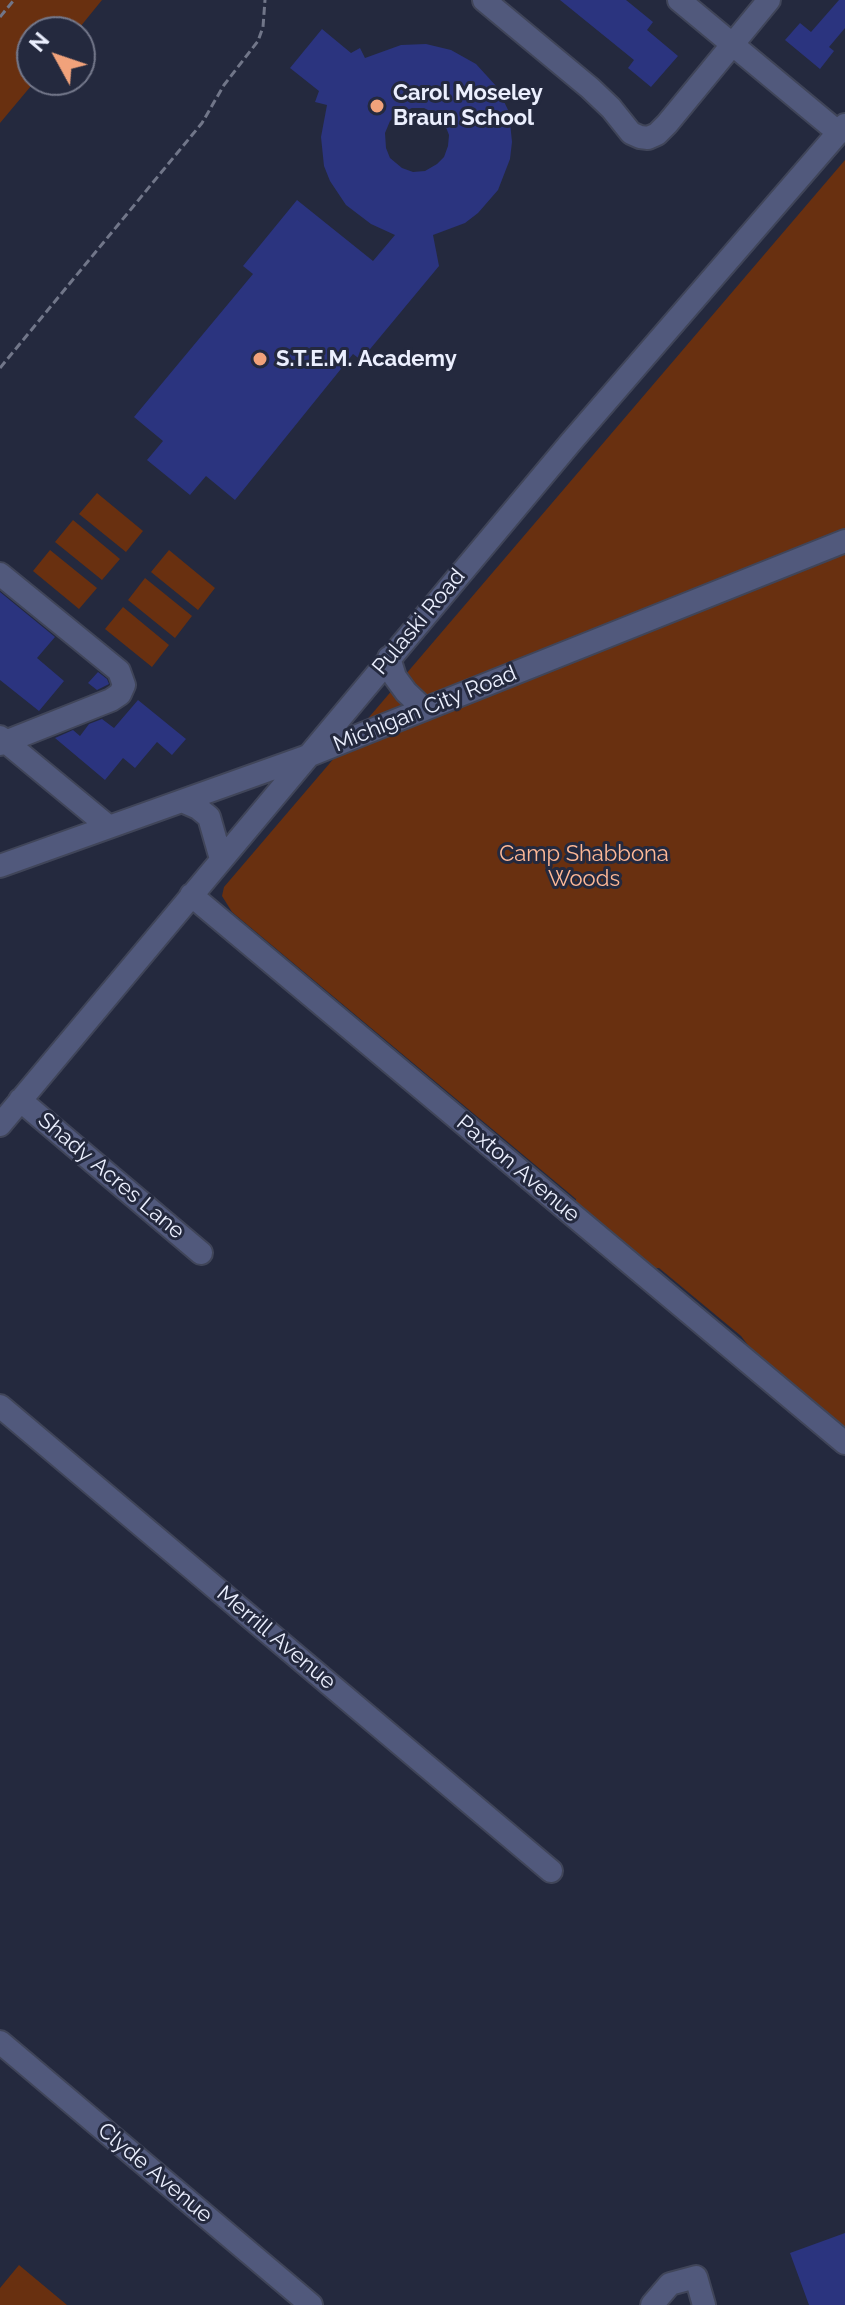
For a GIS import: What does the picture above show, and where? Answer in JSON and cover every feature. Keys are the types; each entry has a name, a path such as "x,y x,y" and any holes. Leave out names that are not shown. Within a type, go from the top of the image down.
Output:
{"street":[{"path":"484,0 590,88 625,127 640,137 648,138 667,124 769,0"},
{"path":"679,0 842,129"},
{"name":"Pulaski Road","path":"0,1125 571,442 842,129"},
{"name":"Michigan City Road","path":"0,866 305,757 845,541"},
{"path":"0,574 119,671 124,685 120,694 111,700 2,741"},
{"path":"389,658 395,677 424,709"},
{"path":"2,741 109,827"},
{"path":"182,801 209,817 221,859"},
{"name":"Paxton Avenue","path":"191,895 845,1443"},
{"name":"Shady Acres Lane","path":"20,1100 201,1253"},
{"name":"Merrill Avenue","path":"0,1406 551,1871"},
{"name":"Clyde Avenue","path":"0,2042 311,2305"},
{"path":"652,2305 670,2284 696,2277 704,2305"}],"path":[{"path":"0,17 14,0"},
{"path":"0,368 195,133 224,85 258,41 263,27 265,0"}],"green space":[{"path":"0,0 102,0 89,16 16,16 16,96 23,96 0,123"},
{"name":"Camp Shabbona Woods","path":"845,160 845,1427 659,1268 649,1269 575,1206 576,1199 232,912 222,896 224,887"},
{"path":"97,493 143,531 126,552 79,514"},
{"path":"73,520 120,559 102,580 55,542"},
{"path":"50,550 97,588 79,609 33,571"},
{"path":"169,550 215,588 198,610 151,572"},
{"path":"145,578 192,616 175,638 128,600"},
{"path":"123,607 169,645 152,667 105,629"},
{"path":"19,2265 67,2305 0,2305 0,2288"}],"building":[{"path":"560,0 626,0 653,22 647,30 678,56 651,87 628,68 634,60"},
{"path":"839,0 845,0 845,28 829,47 834,51 820,69 785,40 800,23 811,32"},
{"path":"322,29 351,53 360,48 365,58 401,45 426,44 451,50 476,64 497,87 509,112 510,159 498,190 478,213 465,223 433,235 439,266 361,360 353,354 235,500 206,476 190,495 147,460 163,441 134,417 253,274 243,266 297,200 373,261 395,235 371,224 346,205 330,181 324,166 321,137 327,105 315,102 319,91 290,68","holes":["412,108 424,108 444,122 449,135 448,146 437,164 425,171 413,172 390,158 385,133 390,121 398,114"]},
{"path":"0,592 55,637 37,658 64,681 39,711 0,680"},
{"path":"98,672 109,684 97,690 88,683"},
{"path":"138,700 186,739 172,755 157,742 135,768 123,758 105,780 55,738 73,730 80,736 89,724 102,719 114,728"},
{"path":"845,2233 845,2305 809,2305 790,2253"}],"place":[{"name":"Carol Moseley Braun School","path":"377,106"},
{"name":"S.T.E.M. Academy","path":"260,359"}]}
